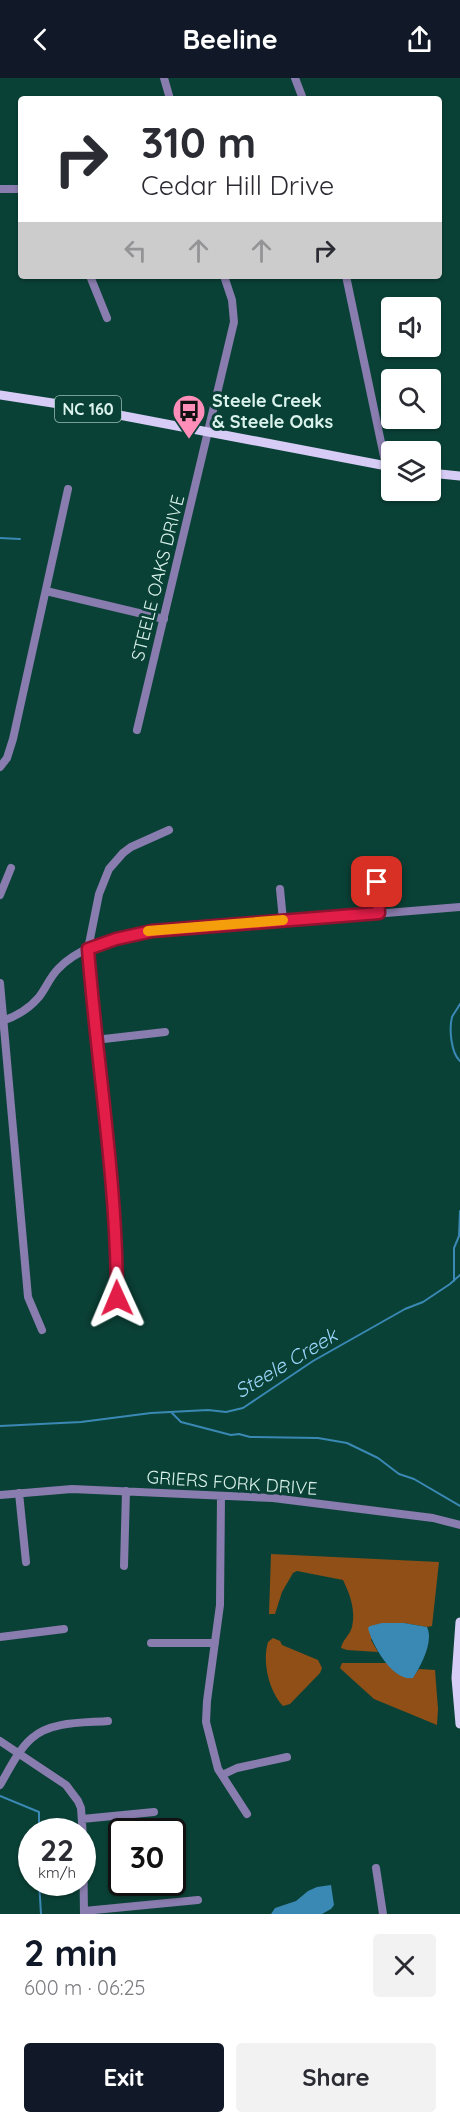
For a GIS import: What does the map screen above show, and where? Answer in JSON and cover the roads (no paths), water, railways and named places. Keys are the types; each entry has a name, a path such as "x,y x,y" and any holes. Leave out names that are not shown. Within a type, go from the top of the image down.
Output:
{"main road":[{"name":"NC 160","path":"0,395 381,465"},
{"path":"441,474 460,476"},
{"path":"460,1622 456,1678 460,1724"}],"street":[{"path":"164,78 170,96"},
{"path":"296,78 302,96"},
{"path":"0,189 18,189"},
{"path":"91,279 107,318"},
{"name":"STEELE OAKS DRIVE","path":"136,730 234,322 232,300 225,279"},
{"path":"347,279 383,441"},
{"path":"0,767 7,758 13,739 68,489"},
{"path":"46,591 164,619"},
{"path":"126,1312 117,1298 113,1207 88,949 99,894 109,869 131,847 169,830"},
{"path":"0,895 11,868"},
{"path":"377,882 379,913"},
{"path":"280,890 283,920"},
{"path":"2,1022 29,1007 39,997 58,969 78,954 139,933 460,907"},
{"path":"0,982 28,1297 42,1330"},
{"path":"96,1040 165,1032"},
{"name":"GRIERS FORK DRIVE","path":"0,1495 72,1489 273,1498 433,1518 460,1525"},
{"path":"124,1566 126,1491"},
{"path":"19,1493 26,1562"},
{"path":"221,1496 220,1605 206,1714 215,1760 247,1814"},
{"path":"0,1637 64,1629"},
{"path":"151,1643 215,1643"},
{"path":"0,1785 19,1754 33,1738 47,1729 108,1721"},
{"path":"0,1741 66,1785 78,1801 82,1818"},
{"path":"222,1775 237,1768 286,1757"},
{"path":"92,1818 154,1812"},
{"path":"376,1868 383,1914"},
{"path":"84,1896 84,1912 198,1900"}],"water":[{"path":"382,1623 404,1623 427,1627 428,1646 413,1678 405,1678 391,1668 374,1644 368,1628"},
{"path":"331,1885 334,1905 322,1914 271,1914 275,1908 296,1901 308,1891"}],"waterway":[{"path":"0,538 20,539"},
{"path":"460,1004 452,1017 451,1028 451,1040 460,1061"},
{"path":"454,1281 454,1248 459,1236 460,1211"},
{"name":"Steele Creek","path":"0,1426 81,1422 151,1413 208,1410 226,1412 243,1408 313,1361 405,1309 423,1302 460,1275"},
{"path":"171,1412 181,1422 231,1435 318,1438 347,1443 378,1458 399,1474 414,1479 460,1506"},
{"path":"0,1796 39,1812 39,1818"},
{"path":"40,1896 41,1914"}],"place":[{"name":"Steele Creek & Steele Oaks","path":"189,440"}]}
